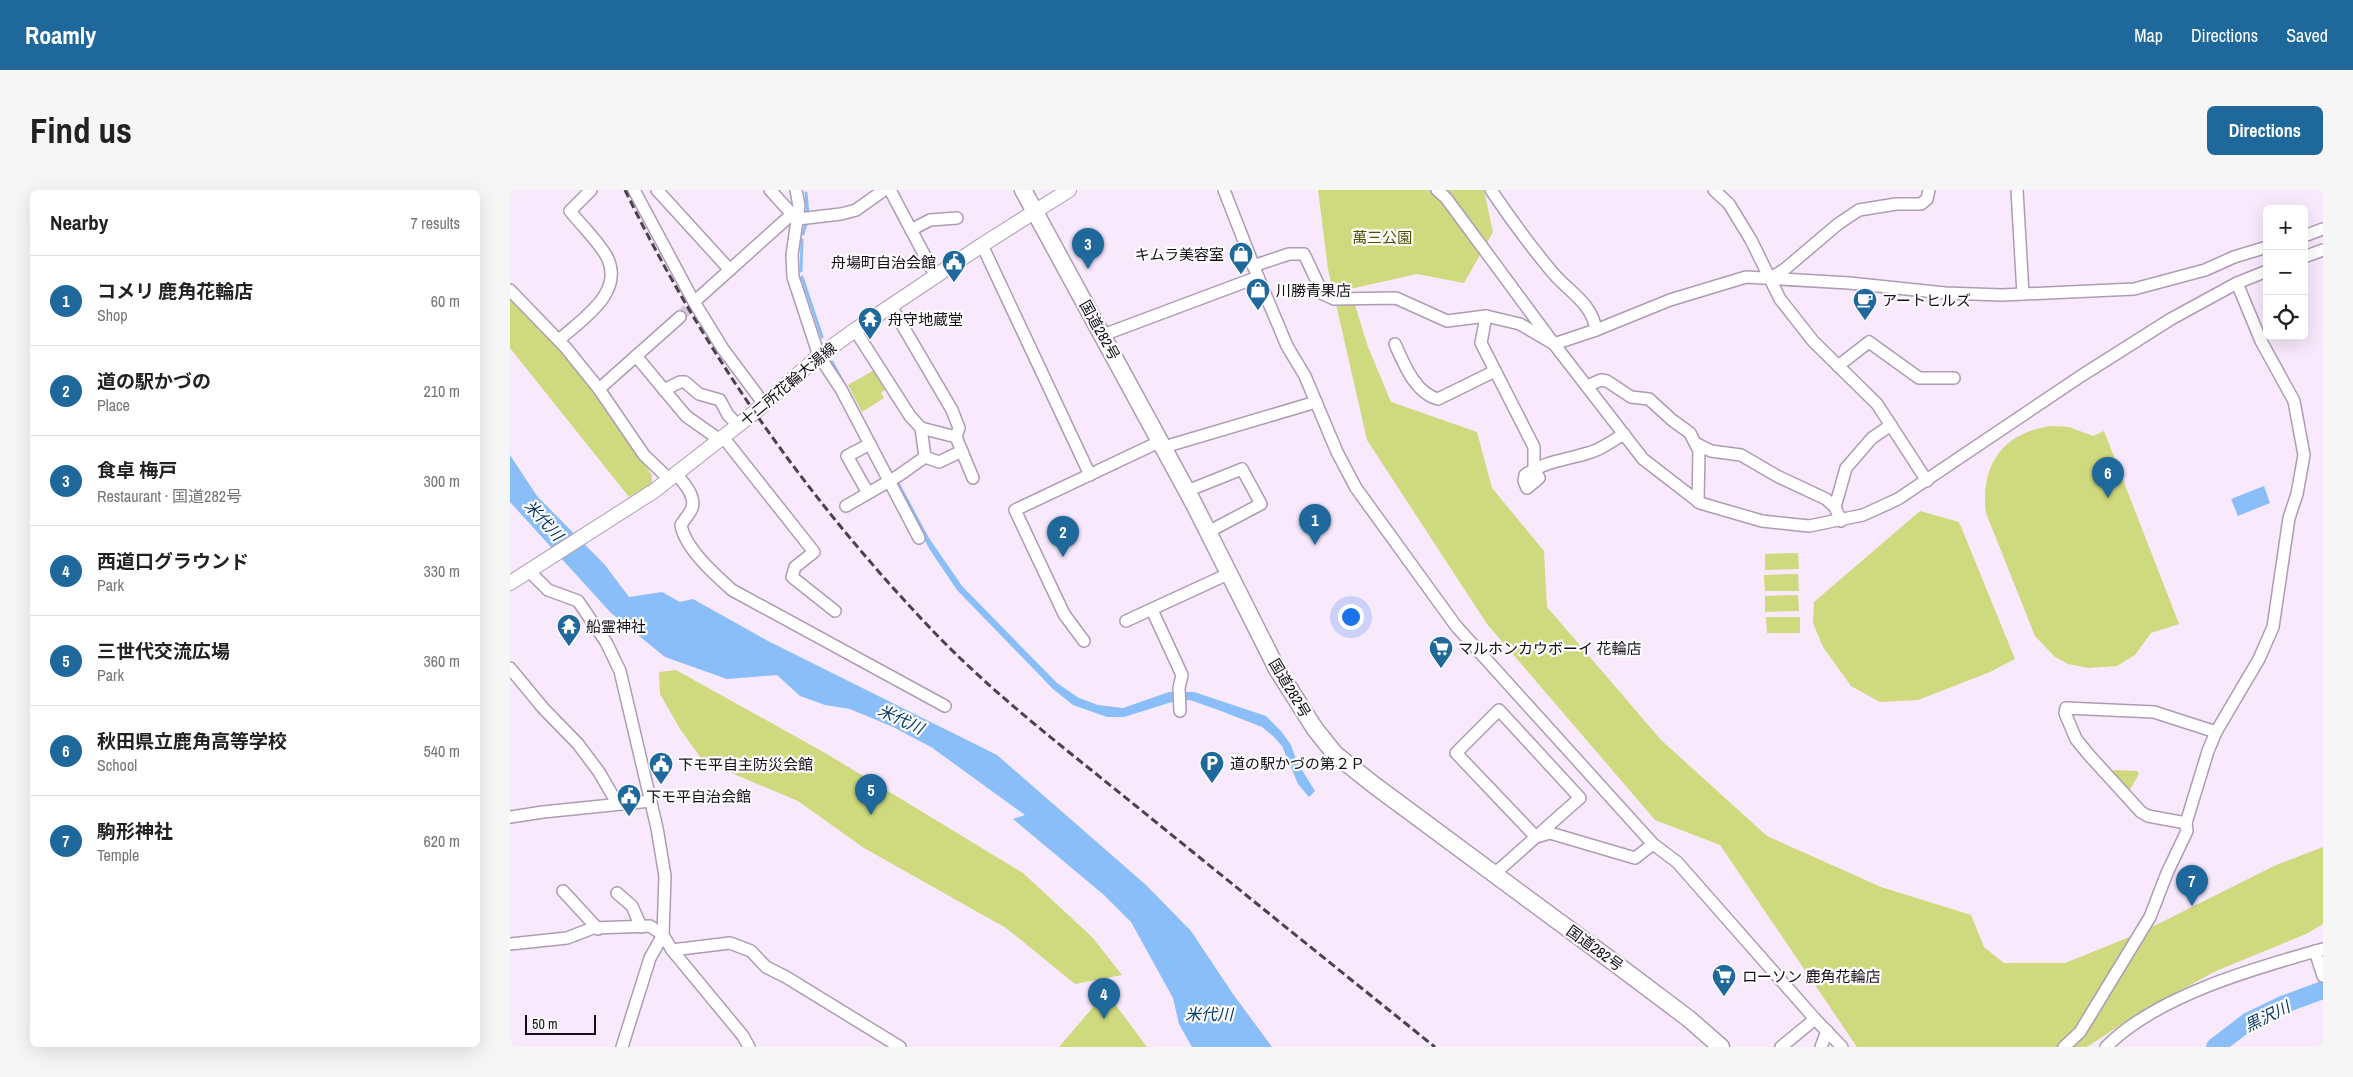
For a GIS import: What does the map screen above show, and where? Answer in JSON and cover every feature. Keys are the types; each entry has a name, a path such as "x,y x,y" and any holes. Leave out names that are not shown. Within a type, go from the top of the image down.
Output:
{"highway":[{"name":"国道282号","path":"1023,190 1187,491 1277,669 1315,729 1335,754 1374,785 1682,1013 1721,1047"}],"main road":[{"name":"十二所花輪大湯線","path":"510,584 654,491 764,404 819,356 855,330 1034,210 1069,190"}],"street":[{"path":"559,340 603,299 610,287 612,272 606,256 570,211 590,190"},
{"path":"634,190 694,302 723,349 764,404"},
{"path":"640,202 655,190 730,270"},
{"path":"770,190 795,217"},
{"path":"796,190 792,255 793,277 819,356 841,389 870,444 893,478 919,538"},
{"path":"694,302 795,217 841,214 856,210 884,190"},
{"path":"890,190 935,275"},
{"path":"1224,190 1253,266 1287,346 1305,376 1337,452 1356,488 1456,626 1652,844 1677,862 1815,1019 1842,1047"},
{"path":"1437,190 1446,198 1554,344 1643,459 1698,502 1762,522 1809,526 1841,521 1863,515 1898,499 2081,376 2171,319 2237,283 2263,273"},
{"path":"1491,190 1554,274 1579,297 1588,309 1596,330"},
{"path":"1714,190 1729,204 1771,278 1780,299 1813,341 1877,404 1927,481"},
{"path":"1771,278 1785,269 1838,224 1860,210 1896,204 1921,204 1927,199 1929,190"},
{"path":"2017,190 2023,294"},
{"path":"911,230 930,220 957,218"},
{"path":"2308,235 2323,229"},
{"path":"982,245 1090,475"},
{"path":"1253,266 1289,254 1304,254 1323,294 1334,299 1396,298 1447,321 1486,316 1520,324 1554,344 1705,289 1746,277 1849,282 1945,293 2023,294 2134,290 2204,270 2234,257 2263,248"},
{"path":"2308,256 2323,250"},
{"path":"1103,335 1258,277"},
{"path":"2064,1047 2080,1032 2150,917 2167,873 2187,831 2186,823 2208,751 2216,732 2259,659 2273,626 2289,518 2298,494 2304,455 2294,402 2261,341 2237,283"},
{"path":"510,290 559,340 599,389 644,455 688,489 694,502 691,511 681,525 683,534 711,572 732,590 945,706"},
{"path":"891,306 952,410 959,428 956,437 973,478"},
{"path":"1486,316 1481,342 1534,447 1534,469 1554,460 1591,453 1624,434"},
{"path":"599,389 680,317"},
{"path":"855,330 910,416 922,428 956,437"},
{"path":"1838,366 1869,342 1919,378 1954,378"},
{"path":"1395,344 1408,372 1428,396 1438,399 1495,371"},
{"path":"636,356 686,416 721,438 814,552 795,567 792,577 835,611"},
{"path":"1587,386 1601,380 1607,381 1631,397 1649,399 1690,433 1699,451 1698,502"},
{"path":"664,390 680,382 685,382 699,394 720,400 728,415 738,425"},
{"path":"1084,641 1064,614 1014,510 1162,444 1316,402"},
{"path":"1835,508 1846,468 1872,438 1890,425"},
{"path":"922,428 925,457"},
{"path":"868,493 847,456 870,444"},
{"path":"1697,444 1711,451 1741,455 1777,476 1826,499 1835,508 1841,521"},
{"path":"925,457 939,462 962,451"},
{"path":"846,506 925,457"},
{"path":"1187,491 1242,469 1261,504 1208,532"},
{"path":"530,572 548,590 578,601 606,642 620,671 651,801 665,876 664,935 672,950 743,1036 748,1047"},
{"path":"1126,621 1228,574"},
{"path":"1152,610 1182,675 1179,688 1180,708"},
{"path":"510,668 543,708 578,744 599,772 617,803"},
{"path":"2186,823 2148,816 2141,812 2076,739 2065,714 2066,708 2154,712 2216,732"},
{"path":"1494,874 1536,837 1580,798 1499,710 1456,753 1536,837"},
{"path":"510,817 617,803 651,801"},
{"path":"1536,837 1550,833 1634,858 1652,844"},
{"path":"563,891 598,929"},
{"path":"617,893 632,906 641,927"},
{"path":"510,944 567,938 592,928 650,926 664,935"},
{"path":"622,1047 650,958 664,935"},
{"path":"672,950 730,942 751,951 766,967 786,977 900,1047"},
{"path":"2106,1047 2134,1024 2168,1005 2224,981 2319,950 2323,976"},
{"path":"1781,1047 1815,1019"},
{"path":"1821,1047 1827,1031"}],"green space":[{"name":"萬三公園","path":"1318,190 1484,190 1493,232 1464,283 1417,274 1350,289 1368,347 1391,402 1477,432 1492,488 1544,551 1547,607 1661,740 1767,836 1881,887 1971,915 1984,947 2004,963 2065,963 2142,932 2276,865 2323,847 2323,924 2306,934 2216,971 2140,1012 2087,1047 1857,1047 1720,845 1655,820 1487,624 1367,440 1328,269"},
{"path":"510,298 574,366 652,475 652,483 629,497 510,348"},
{"path":"876,369 887,388 881,393 884,398 862,412 848,385"},
{"path":"2052,426 2069,427 2093,436 2104,431 2179,624 2151,633 2135,655 2117,666 2088,668 2068,664 2055,657 2035,636 1986,513 1985,496 1987,480 1991,466 1998,454 2020,435 2035,429"},
{"path":"1920,511 1959,522 2015,659 1990,672 1918,700 1880,702 1851,686 1823,647 1813,623 1814,602"},
{"path":"1798,553 1799,569 1765,570 1765,554"},
{"path":"1798,574 1799,591 1765,591 1764,575"},
{"path":"1798,595 1799,611 1765,612 1765,596"},
{"path":"1766,617 1800,617 1800,633 1767,633"},
{"path":"676,670 827,754 1023,873 1092,937 1122,975 1075,984 1006,928 864,848 798,801 703,761 680,729 660,694 659,672"},
{"path":"2114,770 2137,771 2139,774 2128,793 2111,773"},
{"path":"1106,992 1147,1047 1059,1047"}],"water":[{"name":"米代川","path":"510,455 537,496 605,565 629,597 662,592 680,602 693,599 770,642 997,755 1146,885 1191,931 1233,994 1272,1047 1192,1047 1179,1024 1173,998 1131,922 1104,895 1013,819 1025,815 931,747 893,727 850,709 825,705 800,696 777,675 727,679 665,657 611,613 510,502"},
{"path":"898,480 929,538 962,586 1057,683 1079,698 1098,705 1123,708 1169,692 1194,692 1266,716 1281,731 1291,745 1297,762 1315,791 1309,797 1298,784 1282,746 1273,736 1262,727 1221,711 1190,700 1172,702 1124,717 1107,717 1073,705 1053,689 957,590 930,550 893,482"},
{"path":"2264,486 2270,503 2238,516 2231,499"}],"waterway":[{"path":"806,193 808,214"},
{"path":"803,234 807,221"},
{"path":"801,271 802,240"},
{"path":"802,277 822,337"},
{"path":"832,362 844,384"},
{"name":"黒沢川","path":"2215,1047 2249,1021 2282,1005 2323,990"}],"tunnel":[{"path":"680,317 694,302"}],"railway":[{"path":"625,190 688,308 761,422 843,529 932,630 980,677 1031,721 1435,1047"}],"place":[{"name":"食卓 梅戸","path":"1088,269"},
{"name":"キムラ美容室","path":"1241,275"},
{"name":"舟場町自治会館","path":"954,283"},
{"name":"川勝青果店","path":"1258,311"},
{"name":"アートヒルズ","path":"1865,321"},
{"name":"舟守地蔵堂","path":"870,340"},
{"name":"秋田県立鹿角高等学校","path":"2108,498"},
{"name":"コメリ 鹿角花輪店","path":"1315,545"},
{"name":"道の駅かづの","path":"1063,557"},
{"name":"船霊神社","path":"569,647"},
{"name":"マルホンカウボーイ 花輪店","path":"1441,669"},
{"name":"道の駅かづの第２Ｐ","path":"1212,784"},
{"name":"下モ平自主防災会館","path":"661,785"},
{"name":"三世代交流広場","path":"871,815"},
{"name":"下モ平自治会館","path":"629,817"},
{"name":"駒形神社","path":"2192,906"},
{"name":"ローソン 鹿角花輪店","path":"1724,997"},
{"name":"西道口グラウンド","path":"1104,1019"}]}
